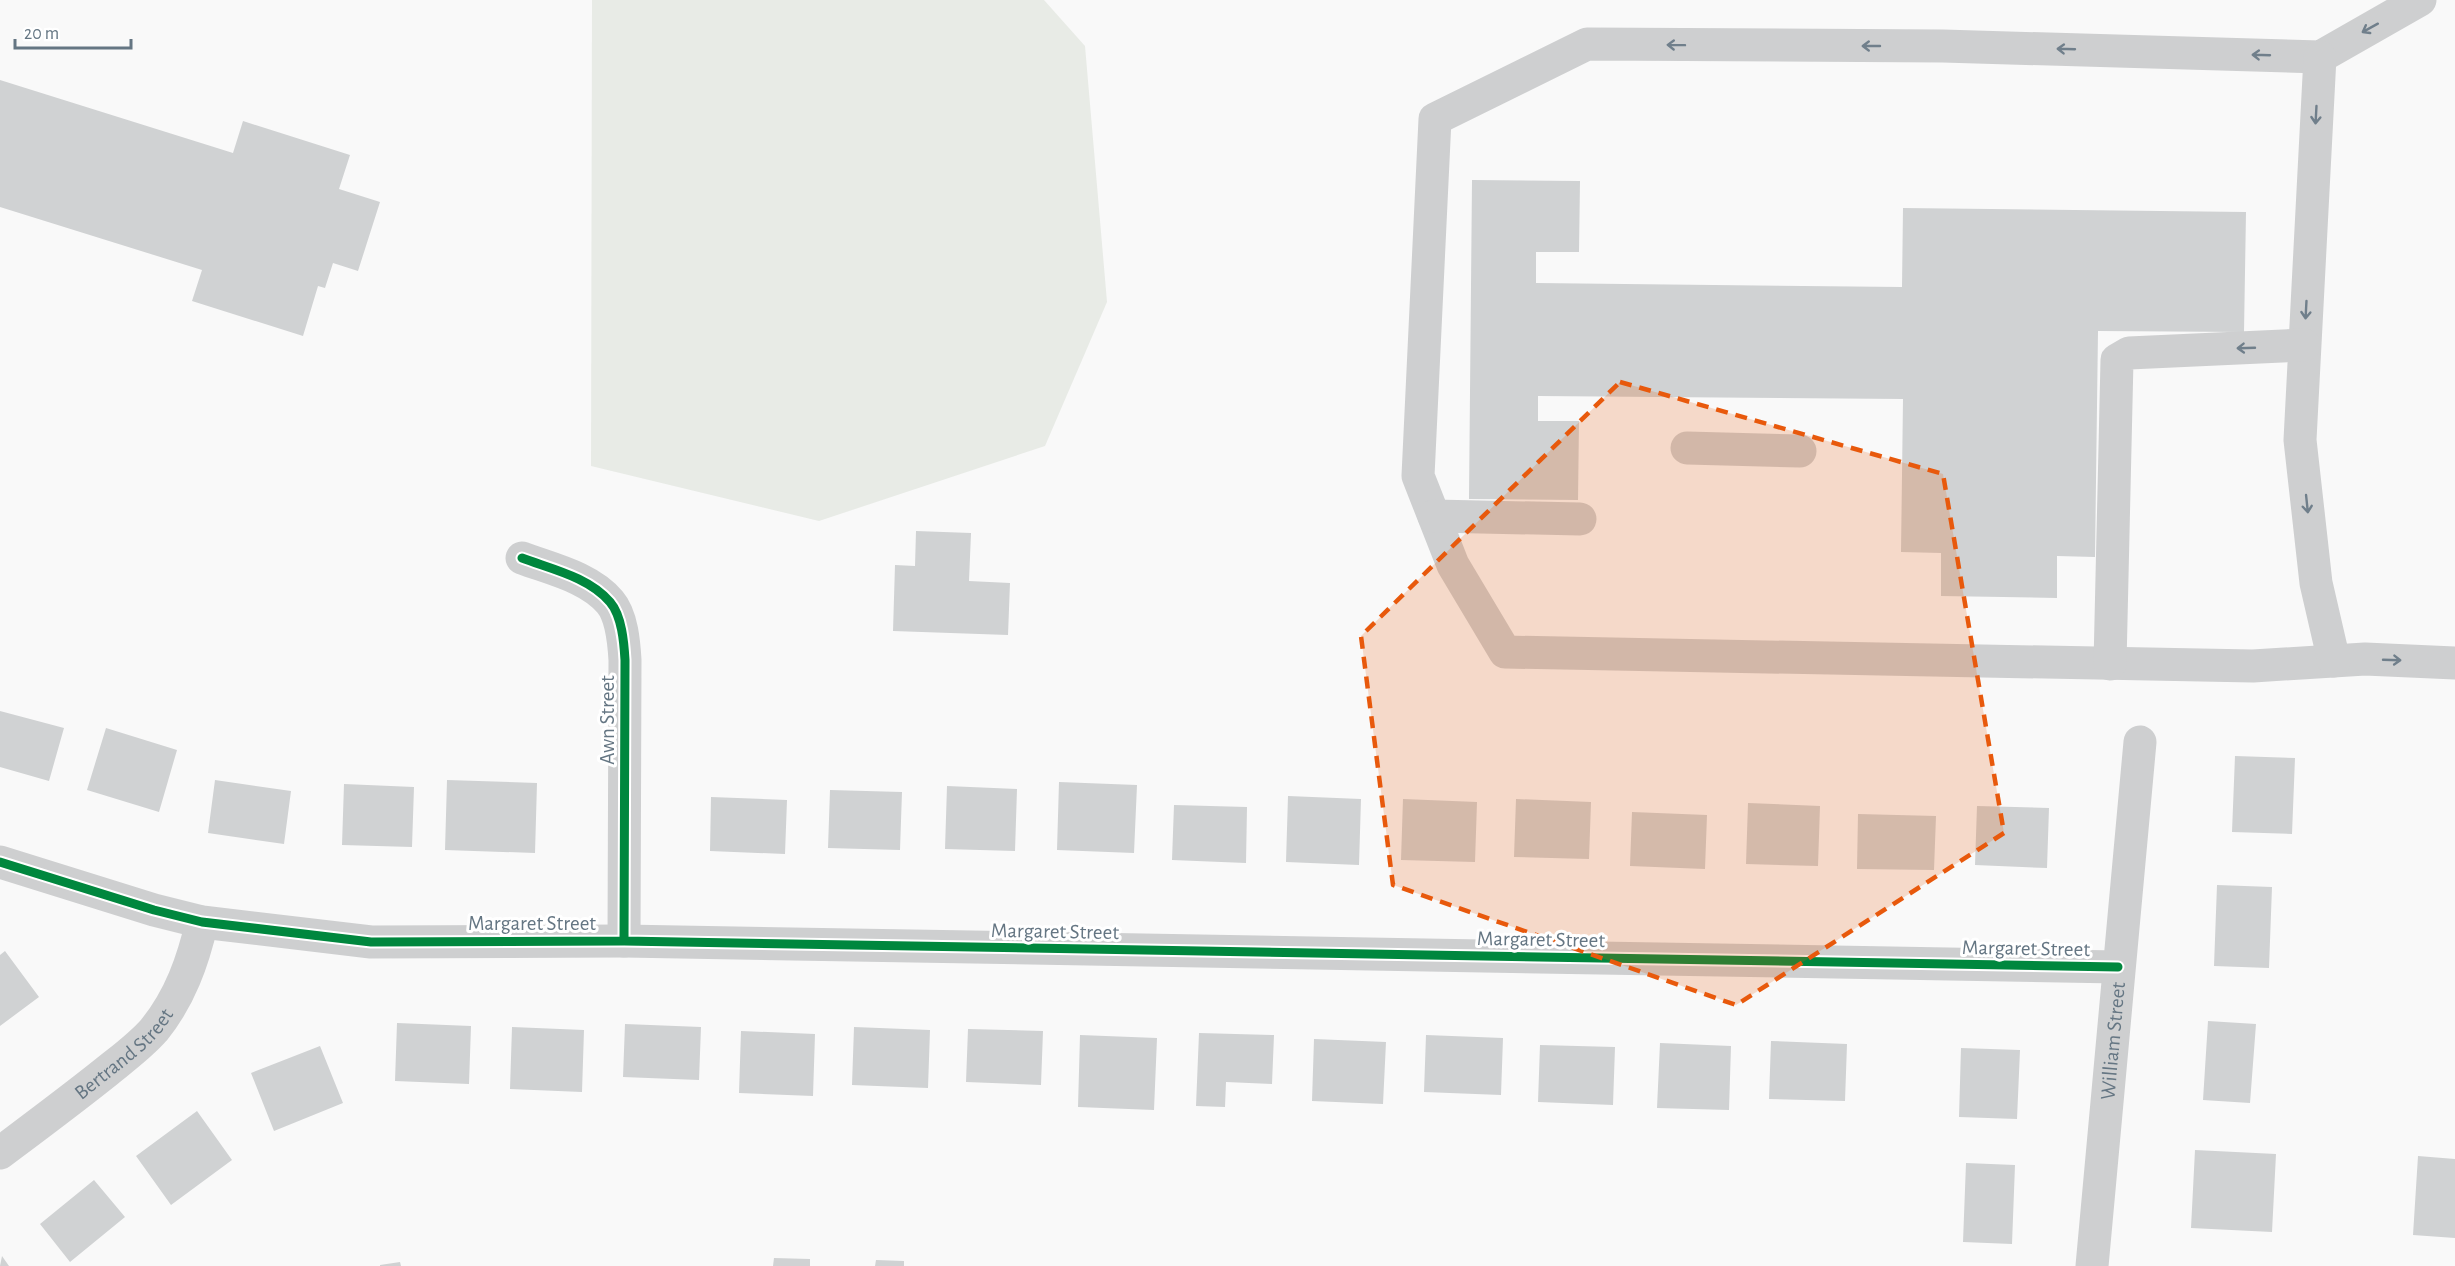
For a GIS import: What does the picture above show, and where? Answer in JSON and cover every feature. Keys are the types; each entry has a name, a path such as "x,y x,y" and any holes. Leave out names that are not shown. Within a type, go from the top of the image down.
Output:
{"street":[{"path":"2420,0 2320,57 1943,46 1587,44 1435,119 1418,476 1453,565 1505,652 2253,666 2365,659 2455,663"},
{"path":"2320,57 2300,440 2316,583 2334,661"},
{"path":"2110,664 2117,360 2129,353 2304,345"},
{"path":"1687,448 1800,451"},
{"path":"1434,516 1580,519"},
{"name":"Awn Street","path":"522,558 584,581 599,592 612,603 623,639 625,660 624,941"},
{"name":"William Street","path":"2092,1266 2140,742"},
{"name":"Margaret Street","path":"0,862 154,910 202,922 371,942 624,941 2118,967"},
{"name":"Bertrand Street","path":"0,1153 70,1101 131,1052 154,1030 175,997 192,963 202,922"}],"highlighted area":[{"path":"1620,382 1943,474 2004,833 1736,1005 1393,885 1361,636"}],"shaded area":[{"path":"592,0 1044,0 1085,46 1107,302 1045,446 819,521 591,466"}],"building":[{"path":"0,80 233,153 243,121 350,155 339,189 380,202 358,271 333,263 325,288 318,286 303,336 192,301 202,270 0,207"},
{"path":"1472,180 1580,181 1579,252 1536,252 1536,283 1902,287 1903,208 2246,212 2244,332 2098,331 2095,557 2057,556 2057,598 1941,596 1941,553 1901,552 1903,399 1538,396 1538,421 1579,421 1578,500 1469,499"},
{"path":"916,531 971,533 969,581 1010,583 1008,635 893,631 895,565 915,566"},
{"path":"0,711 64,728 49,781 0,767"},
{"path":"106,728 177,750 159,812 87,790"},
{"path":"2235,756 2295,758 2292,834 2232,832"},
{"path":"215,780 291,791 284,844 208,833"},
{"path":"447,780 537,783 535,853 445,850"},
{"path":"1059,782 1137,785 1134,853 1057,850"},
{"path":"344,784 414,787 412,847 342,845"},
{"path":"947,786 1017,789 1015,851 945,849"},
{"path":"830,790 902,792 900,850 828,848"},
{"path":"1288,796 1361,799 1359,865 1286,862"},
{"path":"711,797 787,800 785,854 710,851"},
{"path":"1403,799 1477,802 1475,862 1401,860"},
{"path":"1516,799 1591,802 1589,859 1514,857"},
{"path":"1748,803 1820,806 1818,866 1746,864"},
{"path":"1174,805 1247,807 1246,863 1172,860"},
{"path":"1977,806 2049,808 2047,868 1975,865"},
{"path":"1632,812 1707,815 1705,869 1630,866"},
{"path":"1858,814 1936,816 1934,870 1857,869"},
{"path":"2217,885 2272,887 2269,968 2214,966"},
{"path":"5,951 39,997 0,1026 0,955"},
{"path":"2208,1021 2256,1024 2250,1103 2203,1100"},
{"path":"397,1023 471,1026 469,1084 395,1081"},
{"path":"625,1024 701,1027 699,1080 623,1077"},
{"path":"512,1027 584,1030 582,1092 510,1089"},
{"path":"854,1027 930,1030 928,1088 852,1085"},
{"path":"968,1029 1043,1031 1041,1085 966,1082"},
{"path":"741,1031 815,1034 813,1096 739,1093"},
{"path":"1199,1033 1274,1035 1272,1084 1226,1082 1225,1107 1196,1106"},
{"path":"1080,1035 1157,1038 1154,1110 1078,1107"},
{"path":"1426,1035 1503,1038 1501,1095 1424,1092"},
{"path":"1314,1039 1386,1042 1383,1104 1312,1101"},
{"path":"1771,1041 1847,1044 1845,1101 1769,1099"},
{"path":"1660,1043 1731,1046 1729,1110 1657,1108"},
{"path":"1540,1045 1615,1047 1613,1105 1538,1102"},
{"path":"320,1046 343,1103 274,1131 251,1073"},
{"path":"1961,1048 2020,1050 2017,1119 1959,1117"},
{"path":"197,1111 232,1160 171,1205 136,1156"},
{"path":"2195,1150 2276,1154 2272,1232 2191,1228"},
{"path":"2418,1156 2455,1159 2455,1238 2413,1235"},
{"path":"1966,1163 2015,1165 2012,1244 1963,1242"},
{"path":"94,1180 125,1217 70,1262 40,1224"},
{"path":"2,1256 9,1266 0,1266"},
{"path":"774,1258 810,1259 810,1266 773,1266"},
{"path":"876,1260 904,1261 904,1266 875,1266"},
{"path":"400,1262 401,1266 380,1266 380,1265"}],"cycle path":[{"path":"522,558 569,575 591,586 610,602 620,622 625,660 624,941"},
{"path":"0,862 154,910 202,922 371,942 624,941 2118,967"}]}
